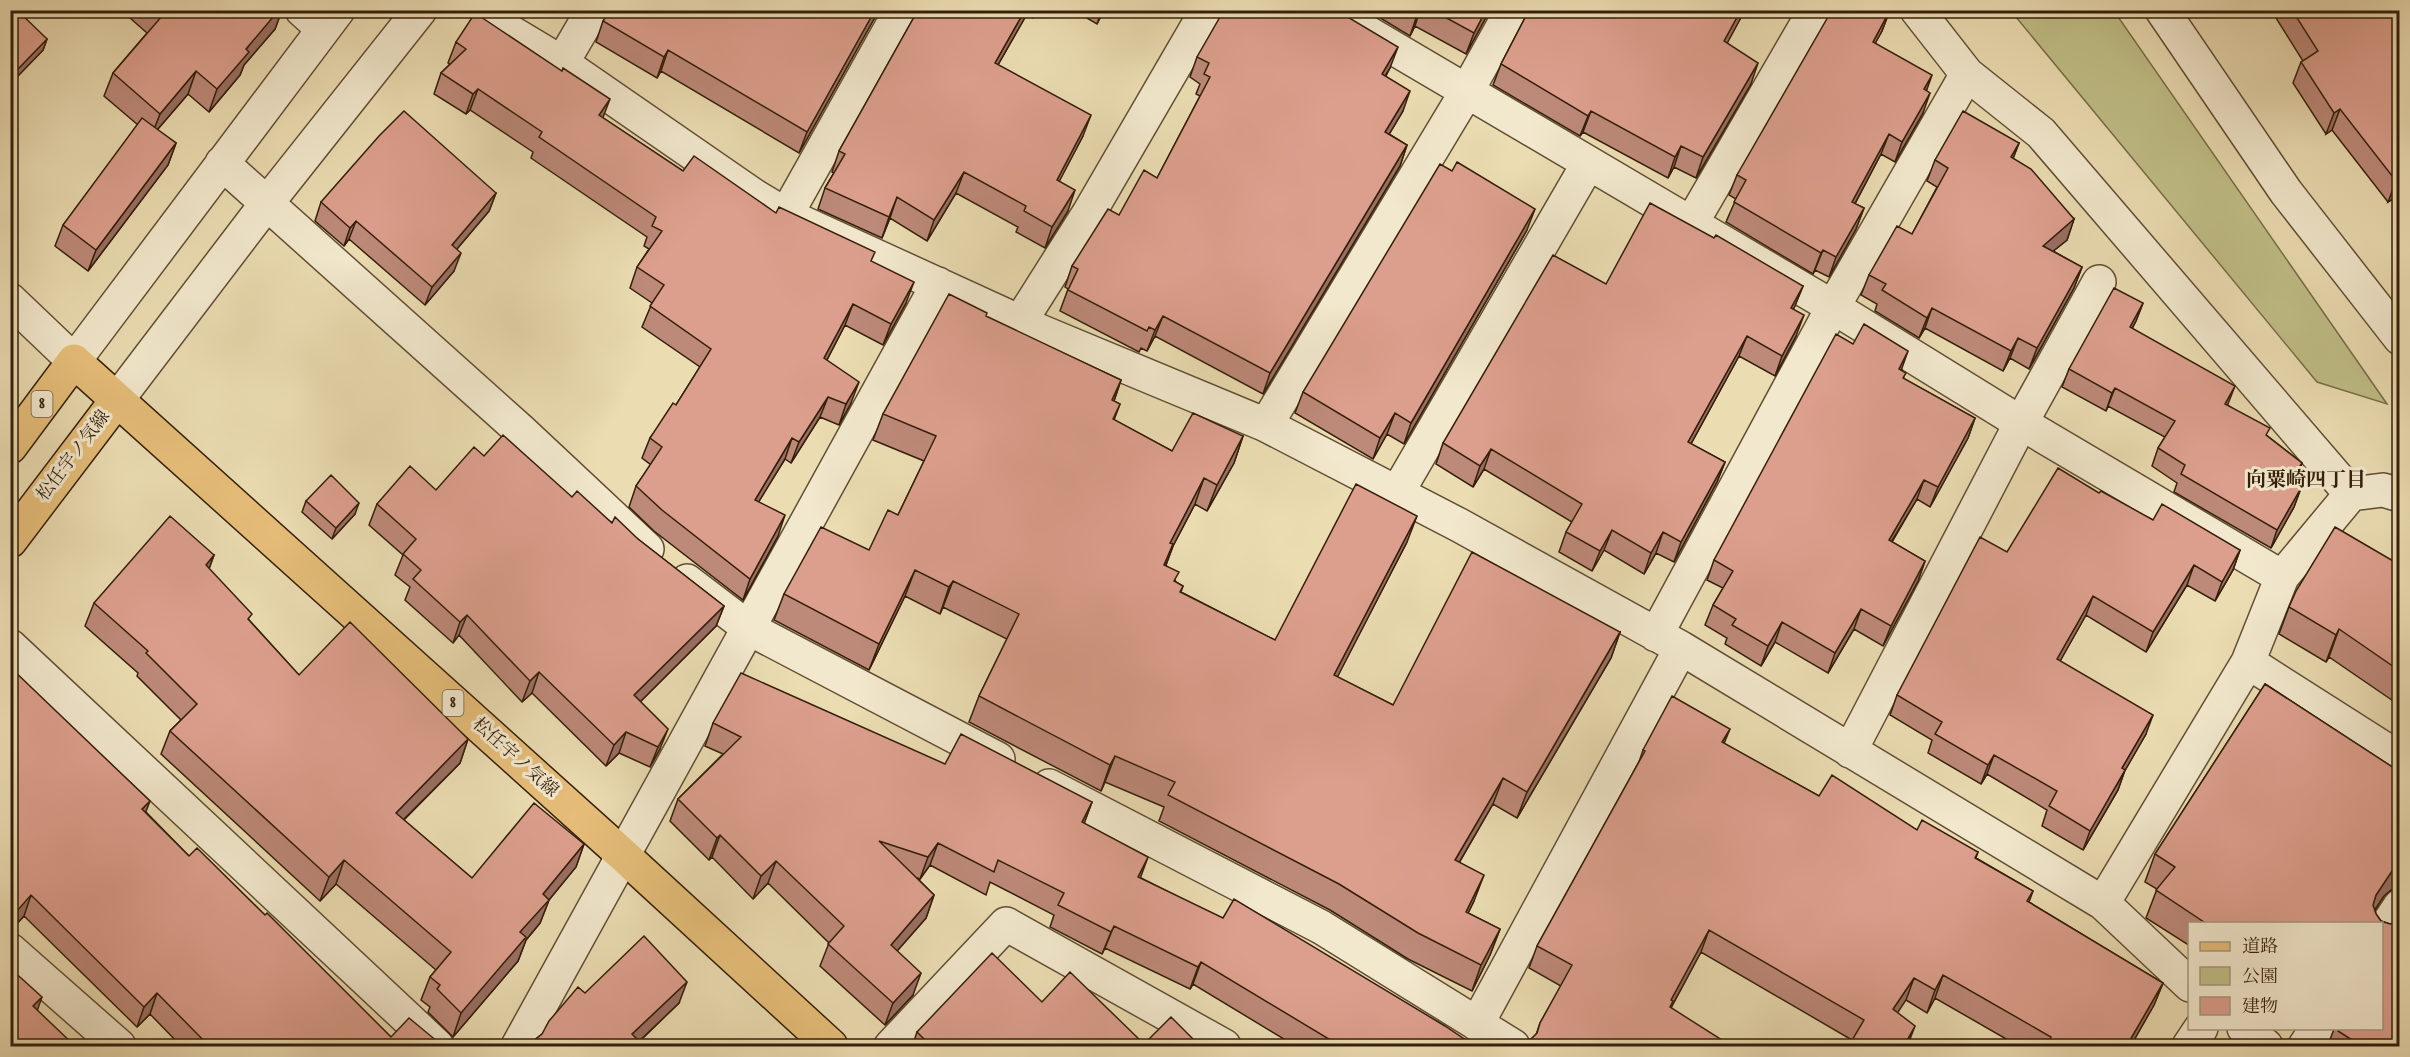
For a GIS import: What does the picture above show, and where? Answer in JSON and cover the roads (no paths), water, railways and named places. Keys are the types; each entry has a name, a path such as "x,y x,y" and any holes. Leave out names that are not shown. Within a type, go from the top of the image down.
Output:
{"main road":[{"name":"松任宇ノ気線","path":"74,361 623,855 831,1047"},
{"name":"8","path":"10,447 74,361"},
{"name":"松任宇ノ気線","path":"10,541 117,400"}],"street":[{"path":"117,400 267,203 420,10"},
{"path":"486,10 512,33 562,63 756,197 786,214 1020,322 1266,425 1459,525 1668,641 2103,903 2188,983"},
{"path":"562,63 592,10"},
{"path":"786,214 901,10"},
{"path":"1020,322 1089,213 1207,10"},
{"path":"1329,10 1833,307 2021,423 2282,578"},
{"path":"1266,425 1467,91 1512,10"},
{"path":"1691,224 1815,10"},
{"path":"1917,10 1967,74 2041,133 2350,494"},
{"path":"2162,10 2286,192 2400,338"},
{"path":"10,300 74,361 222,164 321,17"},
{"path":"1477,1024 1833,307 1967,74"},
{"path":"222,164 521,431 642,545 750,629 1321,927 1513,1047"},
{"path":"1397,493 1588,164"},
{"path":"1850,751 2021,423 2100,282"},
{"path":"518,1047 938,284"},
{"path":"2103,903 2248,662 2282,578 2350,494 2383,490 2400,495"},
{"path":"10,646 437,1047"},
{"path":"2248,662 2400,759"},
{"path":"2383,932 2400,906"},
{"path":"891,1047 1006,924 1224,1047"},
{"path":"10,950 119,1047"},
{"path":"2189,1047 2200,1030"},
{"path":"2245,1030 2266,1047"},
{"path":"2305,1047 2316,1030"}],"district":[{"name":"向粟崎四丁目","path":"2306,480"}]}
